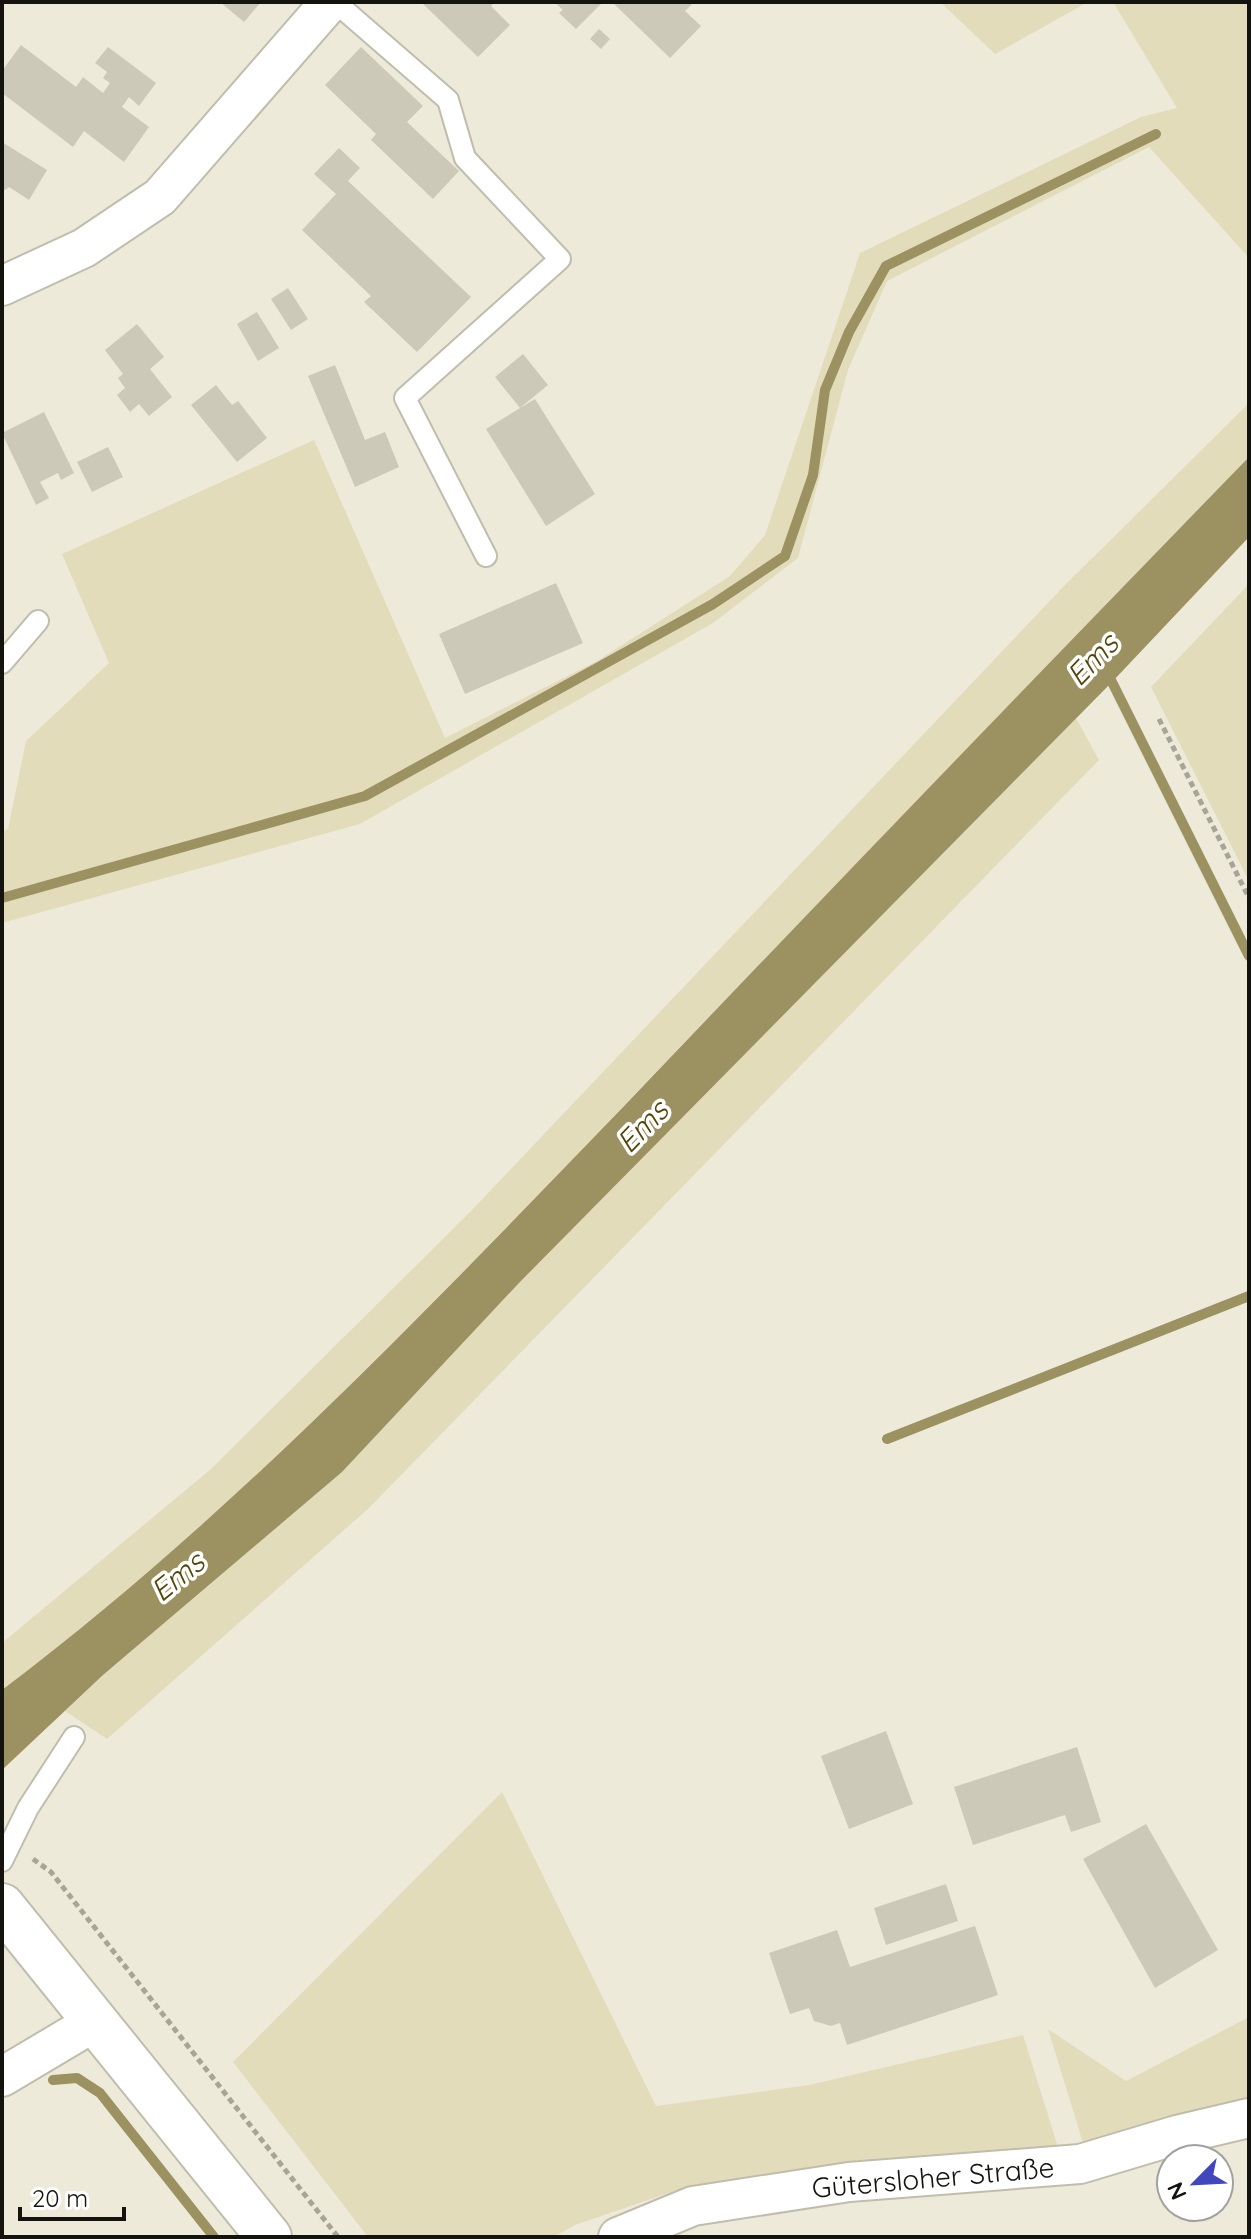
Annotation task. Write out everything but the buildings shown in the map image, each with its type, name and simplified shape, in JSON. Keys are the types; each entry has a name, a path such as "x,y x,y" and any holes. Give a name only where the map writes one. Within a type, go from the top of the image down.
{"main road":[{"path":"2,1906 269,2237"}],"street":[{"path":"2,286 84,248 160,197 333,2"},
{"path":"2,2077 96,2021"},
{"name":"Gütersloher Straße","path":"618,2237 693,2206 849,2182 1080,2164 1177,2135 1249,2118"}],"lane":[{"path":"333,2 448,100 465,158 560,259 405,398 486,556"},
{"path":"2,663 38,621"},
{"path":"6,1852 28,1808 74,1737"}],"path":[{"path":"1159,719 1249,898"},
{"path":"6,1852 51,1872 338,2237"}],"shaded area":[{"path":"940,2 1088,2 995,54"},
{"path":"1113,2 1249,2 1249,258 1149,147 887,281 848,370 798,558 713,623 360,824 2,923 2,832 8,829 26,741 109,663 62,554 314,440 445,738 597,661 730,576 765,535 860,253 1141,117 1177,108"},
{"path":"1249,403 1249,457 481,1254 249,1481 87,1623 2,1690 2,1643 211,1469 472,1210 1064,586"},
{"path":"1249,584 1249,881 1151,687"},
{"path":"1076,718 1099,760 369,1508 107,1739 65,1711 103,1675 342,1472 518,1284"},
{"path":"502,1792 656,2106 809,2085 1023,2035 1058,2147 689,2186 575,2225 554,2237 368,2237 233,2062"},
{"path":"1249,2017 1249,2101 1083,2143 1048,2029 1126,2081"}],"water":[{"name":"Ems","path":"1249,457 1249,537 1112,682 518,1284 342,1472 103,1675 2,1770 2,1690 168,1555 401,1335"}],"waterway":[{"path":"2,898 365,796 713,604 785,556 813,475 825,390 849,332 886,266 1156,134"},
{"name":"Ems","path":"1107,672 1249,956"},
{"path":"887,1439 1249,1296"},
{"path":"53,2080 77,2078 100,2093 214,2237"}]}
